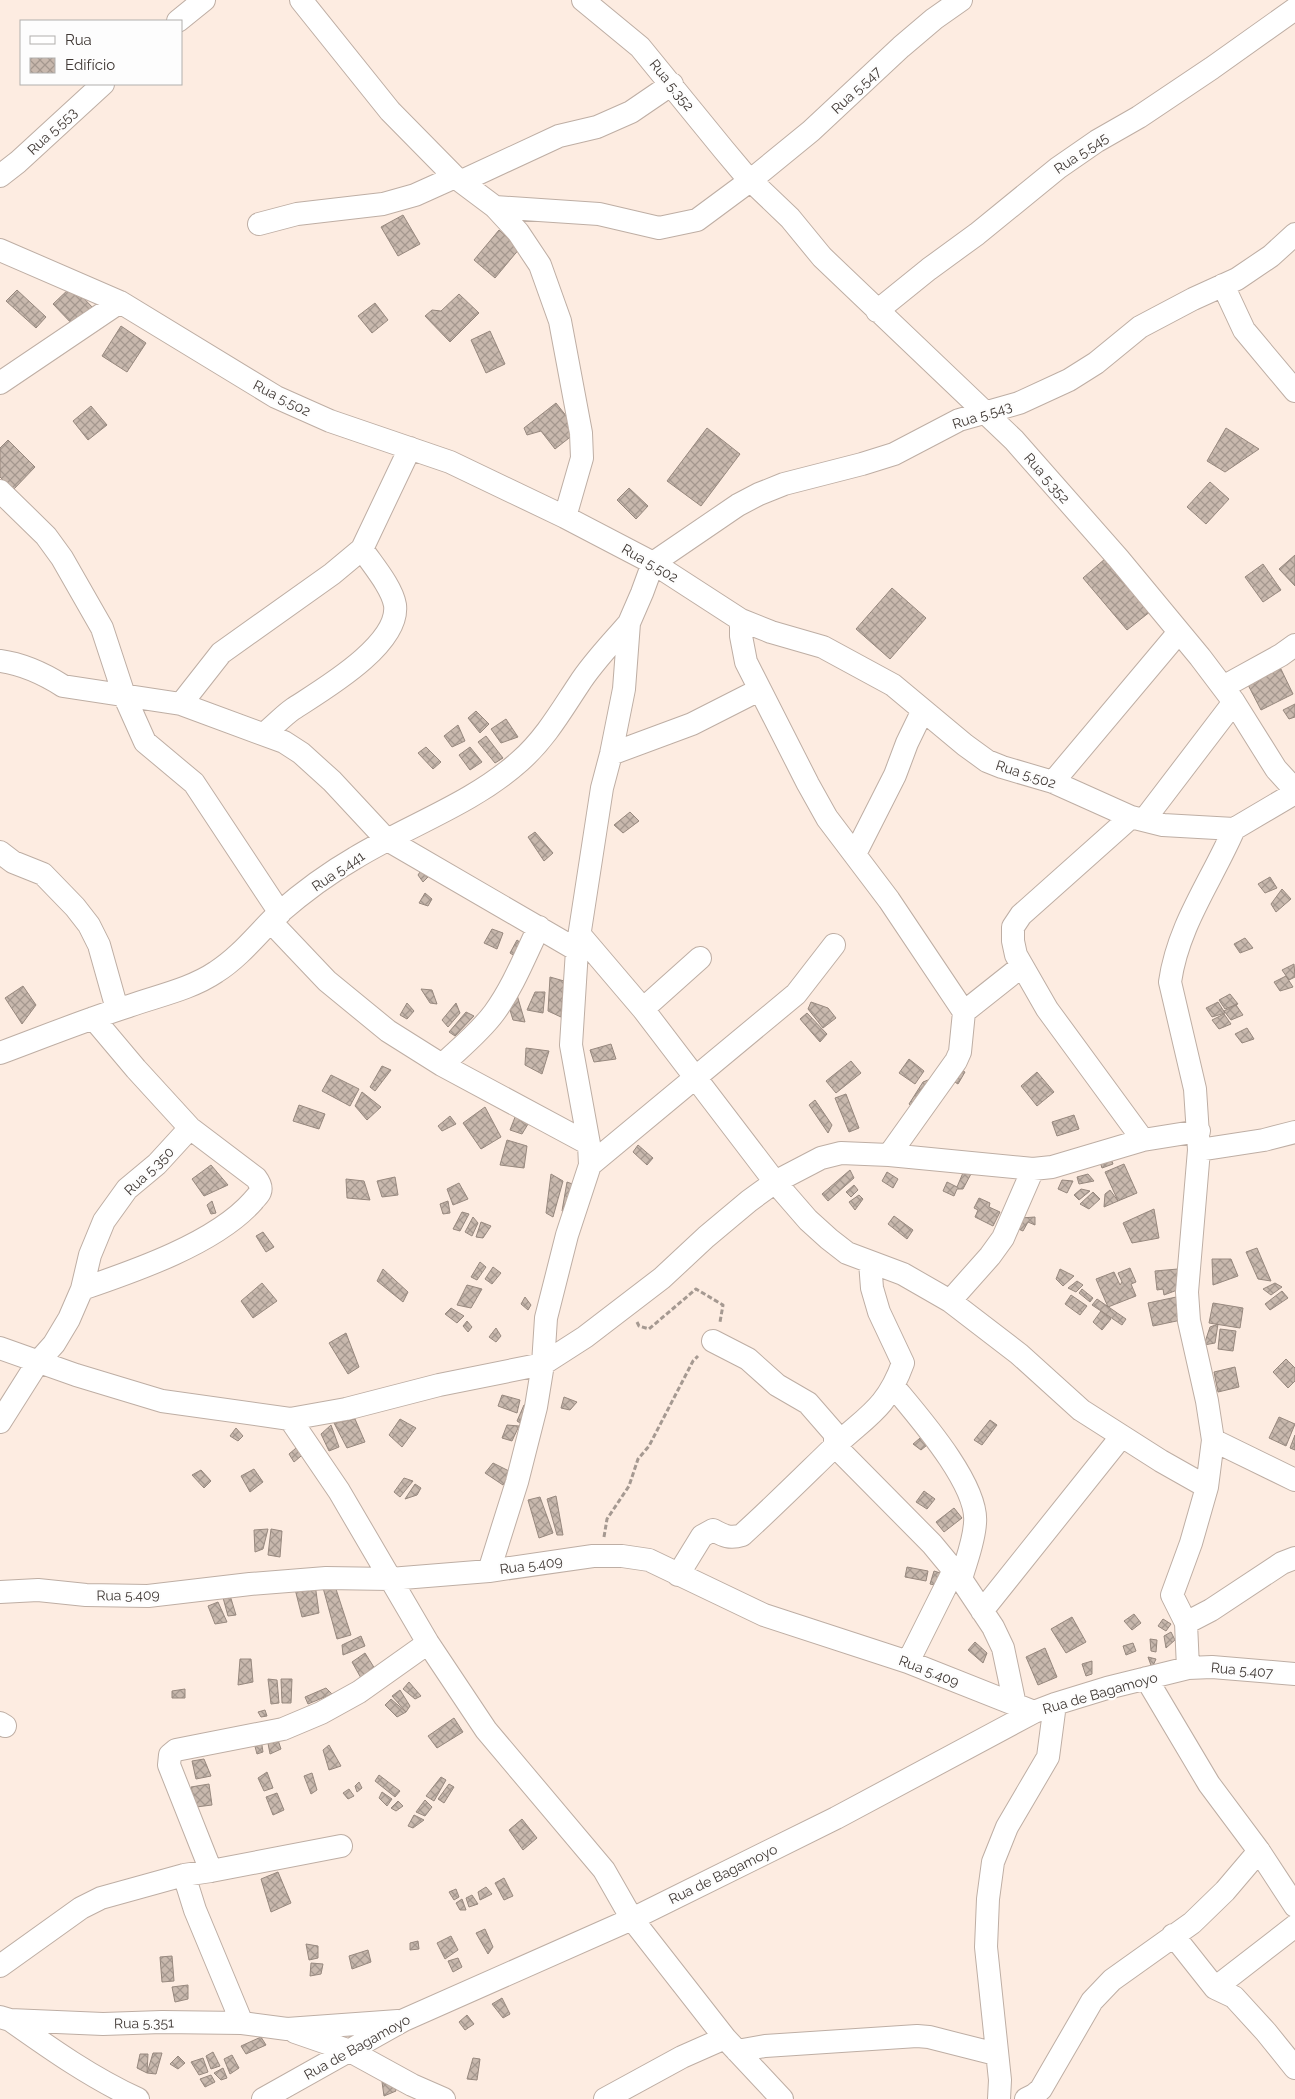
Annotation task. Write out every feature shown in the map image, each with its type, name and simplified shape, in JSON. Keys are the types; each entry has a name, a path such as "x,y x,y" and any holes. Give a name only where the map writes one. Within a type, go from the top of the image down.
{"street":[{"path":"179,20 204,0"},
{"path":"301,0 390,111 459,179 495,207 518,232 540,265 560,321 581,433 582,458 565,517"},
{"name":"Rua 5.352","path":"583,0 640,47 724,150 790,218 822,257 1014,440 1118,558 1179,632 1229,695 1276,769 1295,792"},
{"name":"Rua 5.547","path":"495,207 599,214 659,228 697,220 759,187 811,131 934,19 961,0"},
{"name":"Rua 5.545","path":"877,311 929,269 977,234 1058,168 1097,141 1139,117 1295,9"},
{"path":"259,224 297,214 383,204 415,195 459,179 559,136 598,127 631,112 672,84"},
{"name":"Rua 5.553","path":"0,176 18,162 102,85"},
{"name":"Rua 5.543","path":"653,563 738,505 759,494 784,484 894,454 959,420 1020,403 1069,380 1096,363 1140,327 1193,299 1238,279 1271,256 1295,234"},
{"name":"Rua 5.502","path":"0,250 120,302 276,397 330,421 450,462 565,517 653,563 741,620 771,632 823,648 894,685 922,710 987,761 1052,782 1138,818 1163,825 1234,829"},
{"path":"1223,286 1244,330 1295,391"},
{"path":"0,383 120,302"},
{"path":"181,704 222,653 332,574 362,549 410,448"},
{"path":"0,491 46,536 62,558 102,628 124,696 145,742 194,783 275,917 327,981 388,1031 589,1154"},
{"path":"264,734 292,710 318,694 371,653 384,636 394,617 392,595 362,549"},
{"path":"490,1571 520,1472 536,1407 543,1364 546,1318 589,1154 571,1045 579,942 602,788 624,689 629,623 653,563"},
{"path":"741,620 741,636 746,662 823,811 889,900 964,1012 960,1052 956,1061 889,1154"},
{"name":"Rua 5.441","path":"0,1053 117,1009 190,985 215,973 242,951 275,917 353,859 386,839 461,802 495,781 521,761 545,736 580,683 629,623"},
{"path":"1052,782 1179,632"},
{"path":"1143,1140 1047,1009 1016,955 1013,927 1021,915 1138,818 1229,695 1295,644"},
{"path":"0,661 14,663 49,677 63,686 181,704 284,742 301,753 332,781 386,839 539,927 579,942 643,1009 775,1182 808,1220 829,1239 847,1253 903,1274 950,1301 1019,1354 1081,1410 1121,1437 1206,1487"},
{"path":"611,754 692,724 759,690"},
{"path":"855,854 896,775 907,743 922,710"},
{"path":"1188,1668 1186,1624 1172,1595 1191,1543 1206,1487 1213,1440 1207,1401 1189,1320 1187,1292 1199,1140 1195,1089 1170,982 1182,933 1234,829 1295,792"},
{"path":"0,852 13,862 43,874 84,919 99,944 117,1009"},
{"path":"442,1065 494,1013 511,985 539,927"},
{"path":"589,1154 696,1077 796,994 834,945"},
{"path":"643,1009 700,958"},
{"path":"964,1012 1022,966"},
{"path":"82,1289 124,1275 216,1231 245,1210 260,1193 261,1185 256,1178 190,1128 142,1076 93,1018"},
{"name":"Rua 5.350","path":"0,1422 38,1362 54,1344 69,1319 82,1289 90,1255 104,1221 127,1189 157,1164 190,1128"},
{"path":"0,1348 162,1401 290,1419 346,1409 439,1385 543,1364 586,1337 662,1278 706,1237 749,1201 775,1182 821,1158 841,1153 889,1154 1033,1168 1052,1167 1143,1140 1264,1140 1295,1132"},
{"path":"950,1301 990,1256 1003,1238 1033,1168"},
{"path":"678,1575 702,1536 714,1530 726,1537 742,1535 835,1446 876,1412 894,1387 904,1363 879,1312 872,1288 870,1262"},
{"path":"713,1342 748,1359 777,1384 808,1404 835,1434 835,1446 932,1544 958,1575 993,1627 1003,1648 1025,1709"},
{"path":"894,1387 957,1470 971,1494 976,1523 958,1575 908,1662"},
{"path":"290,1419 339,1491 428,1643 486,1730 604,1870 632,1919 731,2044 782,2099"},
{"path":"982,1610 1121,1437"},
{"path":"1213,1440 1295,1480"},
{"name":"Rua 5.409","path":"7,1587 86,1596 148,1596 250,1584 307,1580 390,1579 490,1571 602,1556 622,1556 649,1560 764,1615 908,1662 1025,1709"},
{"path":"1186,1624 1211,1610 1282,1563 1295,1558"},
{"path":"211,1871 169,1765 170,1755 176,1750 283,1729 321,1713 359,1692 428,1643"},
{"name":"Rua 5.407","path":"1188,1668 1212,1667 1295,1675"},
{"name":"Rua de Bagamoyo","path":"263,2099 404,2020 632,1919 836,1818 1025,1709 1055,1704 1188,1668"},
{"path":"1146,1678 1209,1784 1259,1851 1295,1906"},
{"path":"999,2099 1000,2080 986,1948 988,1899 993,1862 1007,1827 1048,1757 1055,1704"},
{"path":"0,1966 81,1908 101,1898 184,1875 340,1846"},
{"path":"1026,2099 1041,2089 1092,2001 1112,1980 1192,1923 1225,1891 1259,1851"},
{"path":"184,1875 195,1910 242,2023"},
{"path":"1215,1988 1295,1926"},
{"path":"1173,1935 1215,1988 1234,1997 1295,2068"},
{"path":"5,2019 98,2079 138,2099"},
{"name":"Rua 5.351","path":"5,2019 103,2024 162,2022 242,2023 287,2029"},
{"path":"287,2029 404,2020"},
{"path":"287,2029 350,2051 412,2085 444,2099"},
{"path":"605,2099 682,2057 731,2044 765,2046 917,2036 929,2037 996,2054"}],"path":[{"path":"602,1556 607,1519 629,1486 638,1459 649,1446 693,1360 713,1342 721,1320 723,1305 696,1289 649,1329 640,1326 624,1306"}],"building":[{"path":"403,215 420,244 398,256 381,227"},
{"path":"499,230 520,248 495,278 474,260"},
{"path":"72,286 94,309 75,327 53,304"},
{"path":"17,290 46,317 36,328 6,301"},
{"path":"459,294 479,313 450,342 425,316 432,310 441,311"},
{"path":"375,303 388,320 372,333 358,316"},
{"path":"121,326 146,343 127,372 102,356"},
{"path":"490,331 505,364 486,373 471,340"},
{"path":"556,403 578,431 555,449 541,431 527,435 524,428"},
{"path":"91,406 107,425 88,440 73,421"},
{"path":"707,428 740,454 701,506 667,481"},
{"path":"1226,428 1259,449 1225,472 1207,461"},
{"path":"8,440 35,467 13,490 0,477 0,448"},
{"path":"1210,482 1229,499 1206,524 1187,507"},
{"path":"629,488 648,506 636,519 617,500"},
{"path":"1295,555 1295,586 1279,569"},
{"path":"1106,558 1151,611 1127,630 1083,578"},
{"path":"1263,564 1281,590 1263,602 1245,577"},
{"path":"892,588 926,618 890,659 856,629"},
{"path":"1279,665 1293,694 1261,710 1246,681"},
{"path":"1295,704 1295,717 1289,719 1283,710"},
{"path":"476,711 489,724 480,733 468,718"},
{"path":"506,719 518,737 501,743 491,729"},
{"path":"458,725 465,741 452,747 444,736"},
{"path":"486,736 503,758 495,763 478,742"},
{"path":"426,747 441,762 433,769 418,753"},
{"path":"470,747 482,762 470,770 459,755"},
{"path":"630,812 639,821 623,833 614,825"},
{"path":"535,832 553,853 544,861 528,837"},
{"path":"424,866 431,874 423,882 418,875"},
{"path":"1270,877 1277,888 1265,893 1258,884"},
{"path":"1282,889 1291,899 1276,912 1271,904"},
{"path":"425,893 432,899 428,906 419,903"},
{"path":"492,929 503,933 497,949 484,943"},
{"path":"1245,938 1253,948 1240,953 1234,944"},
{"path":"517,940 524,945 518,958 510,953"},
{"path":"1294,964 1295,977 1289,980 1282,970"},
{"path":"1286,976 1293,987 1280,991 1274,982"},
{"path":"550,977 564,981 561,1017 548,1011"},
{"path":"23,986 36,1005 22,1024 5,998"},
{"path":"421,989 432,990 437,1004 430,1003"},
{"path":"535,992 545,992 543,1013 527,1010"},
{"path":"1230,994 1238,1004 1225,1009 1219,1000"},
{"path":"517,995 525,1022 513,1020 507,1000"},
{"path":"811,1002 828,1008 836,1018 823,1028 808,1009"},
{"path":"1218,1002 1225,1013 1212,1017 1206,1008"},
{"path":"407,1003 414,1011 407,1019 400,1015"},
{"path":"456,1003 460,1013 448,1027 442,1020"},
{"path":"1236,1005 1243,1015 1231,1020 1224,1011"},
{"path":"466,1012 474,1016 455,1036 449,1032"},
{"path":"807,1013 827,1034 820,1042 800,1019"},
{"path":"1224,1014 1231,1024 1219,1029 1212,1020"},
{"path":"1247,1028 1254,1039 1242,1043 1235,1034"},
{"path":"611,1044 616,1059 594,1062 590,1050"},
{"path":"526,1048 549,1051 542,1074 525,1065"},
{"path":"909,1059 924,1071 915,1084 899,1073"},
{"path":"851,1061 861,1073 836,1093 826,1081"},
{"path":"382,1066 391,1070 375,1091 370,1087"},
{"path":"957,1068 965,1072 958,1084 948,1078"},
{"path":"1037,1072 1054,1092 1037,1106 1021,1086"},
{"path":"331,1075 359,1089 350,1106 322,1091"},
{"path":"933,1078 913,1107 909,1104 923,1082"},
{"path":"362,1092 381,1107 367,1120 355,1106"},
{"path":"846,1094 859,1128 849,1132 835,1098"},
{"path":"815,1100 832,1125 828,1133 809,1105"},
{"path":"299,1105 325,1114 319,1129 293,1121"},
{"path":"485,1107 501,1137 481,1149 463,1123"},
{"path":"517,1112 531,1119 522,1134 510,1130"},
{"path":"1074,1115 1079,1129 1057,1136 1052,1122"},
{"path":"450,1116 456,1124 442,1131 438,1126"},
{"path":"507,1140 527,1146 524,1168 500,1165"},
{"path":"638,1145 653,1158 647,1165 633,1152"},
{"path":"1109,1153 1113,1164 1102,1168 1098,1156"},
{"path":"1124,1164 1137,1193 1118,1201 1105,1172"},
{"path":"211,1165 228,1185 204,1196 192,1179"},
{"path":"965,1168 972,1172 963,1189 957,1189 954,1196 943,1191 947,1182 957,1187"},
{"path":"850,1170 854,1178 828,1201 822,1194"},
{"path":"887,1172 898,1179 893,1188 882,1181"},
{"path":"551,1174 563,1181 553,1217 546,1213"},
{"path":"1088,1174 1094,1181 1079,1184 1077,1177"},
{"path":"395,1177 398,1195 382,1197 377,1181"},
{"path":"346,1179 364,1181 370,1200 347,1198"},
{"path":"1062,1180 1073,1181 1067,1193 1058,1189"},
{"path":"567,1182 575,1185 571,1213 562,1211"},
{"path":"459,1183 468,1199 453,1205 447,1189"},
{"path":"854,1185 858,1190 851,1197 846,1192"},
{"path":"1081,1189 1090,1191 1079,1200 1074,1195"},
{"path":"1110,1190 1118,1201 1104,1207 1105,1194"},
{"path":"1093,1192 1100,1199 1089,1209 1080,1204"},
{"path":"859,1195 863,1199 855,1210 849,1202"},
{"path":"979,1198 990,1203 989,1207 1000,1212 993,1226 975,1217 978,1210 974,1208"},
{"path":"212,1201 216,1213 211,1214 207,1205"},
{"path":"448,1201 450,1213 443,1214 440,1204"},
{"path":"1154,1209 1159,1238 1132,1243 1123,1223"},
{"path":"462,1212 469,1214 460,1231 453,1229"},
{"path":"894,1216 913,1230 907,1239 888,1224"},
{"path":"473,1217 478,1223 472,1236 465,1232"},
{"path":"1035,1217 1035,1225 1028,1222 1023,1231 1016,1228 1021,1218"},
{"path":"481,1222 491,1226 483,1238 476,1237"},
{"path":"263,1232 274,1247 266,1252 256,1236"},
{"path":"1257,1248 1271,1281 1258,1279 1246,1252"},
{"path":"1212,1259 1231,1259 1238,1276 1213,1285"},
{"path":"480,1262 486,1267 477,1280 471,1277"},
{"path":"493,1267 501,1273 492,1284 485,1279"},
{"path":"1130,1268 1136,1282 1131,1284 1136,1296 1108,1307 1096,1279 1114,1272 1120,1285 1122,1282 1118,1273"},
{"path":"383,1269 408,1292 403,1302 377,1281"},
{"path":"1060,1269 1074,1276 1063,1286 1056,1279"},
{"path":"1178,1269 1180,1289 1164,1295 1163,1289 1157,1290 1155,1271"},
{"path":"1077,1281 1083,1285 1076,1292 1068,1288"},
{"path":"262,1283 277,1301 253,1318 241,1301"},
{"path":"1275,1283 1282,1287 1271,1295 1263,1289"},
{"path":"467,1285 482,1289 471,1308 457,1305"},
{"path":"1082,1289 1093,1298 1090,1302 1079,1293"},
{"path":"1282,1291 1288,1298 1270,1310 1265,1304"},
{"path":"1071,1295 1087,1306 1080,1315 1065,1304"},
{"path":"1181,1296 1186,1319 1153,1326 1148,1303"},
{"path":"525,1297 531,1305 528,1310 521,1304"},
{"path":"1097,1299 1126,1319 1122,1325 1092,1305"},
{"path":"1213,1303 1243,1308 1240,1328 1209,1323"},
{"path":"451,1308 464,1316 457,1323 445,1314"},
{"path":"1101,1311 1111,1319 1102,1330 1093,1322"},
{"path":"467,1321 472,1327 468,1332 463,1326"},
{"path":"1218,1324 1215,1343 1204,1345 1210,1327"},
{"path":"496,1328 501,1336 496,1342 489,1337"},
{"path":"1220,1329 1236,1331 1233,1351 1218,1349"},
{"path":"346,1333 359,1367 348,1374 329,1343"},
{"path":"1286,1359 1295,1368 1295,1381 1288,1388 1273,1372"},
{"path":"1235,1367 1239,1387 1218,1392 1214,1372"},
{"path":"502,1395 520,1400 517,1413 498,1406"},
{"path":"564,1397 577,1402 570,1410 561,1408"},
{"path":"524,1405 533,1407 523,1425 517,1421"},
{"path":"1279,1417 1295,1424 1286,1446 1269,1438"},
{"path":"355,1419 365,1442 347,1448 334,1423"},
{"path":"400,1419 416,1428 402,1447 389,1435"},
{"path":"990,1420 997,1425 982,1445 974,1440"},
{"path":"331,1425 339,1447 329,1451 321,1434"},
{"path":"507,1425 519,1426 512,1441 502,1438"},
{"path":"236,1428 243,1436 238,1441 230,1436"},
{"path":"926,1433 932,1441 921,1450 913,1444"},
{"path":"1295,1435 1295,1450 1290,1448"},
{"path":"302,1443 307,1451 294,1462 289,1454"},
{"path":"493,1463 511,1472 503,1485 485,1473"},
{"path":"254,1469 263,1482 250,1492 241,1476"},
{"path":"201,1470 211,1481 204,1488 192,1475"},
{"path":"404,1478 413,1481 400,1497 394,1492"},
{"path":"415,1484 421,1488 417,1495 405,1499"},
{"path":"924,1491 935,1499 927,1509 916,1502"},
{"path":"556,1496 563,1535 557,1535 547,1499"},
{"path":"540,1497 553,1533 539,1538 528,1500"},
{"path":"954,1508 962,1518 944,1532 936,1522"},
{"path":"268,1529 263,1549 255,1552 254,1530"},
{"path":"271,1529 282,1531 280,1557 268,1555"},
{"path":"907,1567 928,1571 926,1581 905,1577"},
{"path":"934,1571 947,1575 944,1587 930,1584"},
{"path":"334,1583 351,1635 337,1639 322,1584"},
{"path":"315,1584 319,1613 302,1617 295,1589"},
{"path":"229,1592 236,1615 228,1616 222,1594"},
{"path":"218,1602 227,1622 215,1624 208,1606"},
{"path":"1134,1614 1141,1623 1132,1630 1124,1621"},
{"path":"1072,1617 1086,1642 1066,1653 1051,1629"},
{"path":"1163,1619 1171,1624 1166,1631 1158,1626"},
{"path":"1171,1632 1175,1640 1166,1648 1164,1636"},
{"path":"361,1636 365,1646 343,1655 342,1645"},
{"path":"1150,1639 1157,1640 1156,1652 1151,1651"},
{"path":"975,1642 987,1653 983,1663 968,1650"},
{"path":"1133,1643 1136,1651 1126,1655 1123,1646"},
{"path":"1045,1648 1057,1677 1038,1685 1026,1657"},
{"path":"365,1653 375,1669 361,1678 352,1662"},
{"path":"1148,1657 1156,1659 1152,1668"},
{"path":"240,1659 251,1659 253,1682 238,1685"},
{"path":"1092,1661 1092,1674 1086,1676 1082,1664"},
{"path":"268,1679 277,1680 279,1703 271,1704"},
{"path":"281,1679 292,1679 291,1703 282,1703"},
{"path":"409,1682 421,1696 415,1699 403,1689"},
{"path":"326,1688 332,1694 308,1704 305,1697"},
{"path":"185,1689 185,1698 172,1698 172,1691"},
{"path":"400,1690 410,1706 406,1712 392,1696"},
{"path":"391,1699 406,1712 397,1717 385,1705"},
{"path":"265,1710 267,1716 261,1717 258,1712"},
{"path":"454,1718 463,1732 437,1748 428,1736"},
{"path":"277,1737 281,1749 270,1754 267,1738"},
{"path":"253,1739 261,1739 263,1752 257,1754"},
{"path":"329,1745 341,1766 329,1770 323,1750"},
{"path":"204,1759 211,1776 196,1779 192,1761"},
{"path":"267,1772 273,1788 264,1791 258,1778"},
{"path":"312,1773 317,1790 311,1794 304,1776"},
{"path":"379,1775 400,1791 395,1797 375,1781"},
{"path":"441,1777 446,1780 434,1801 426,1796"},
{"path":"359,1782 362,1788 357,1792 355,1786"},
{"path":"209,1784 212,1805 196,1807 191,1787"},
{"path":"449,1784 454,1787 444,1803 438,1799"},
{"path":"349,1789 354,1796 348,1799 343,1793"},
{"path":"382,1792 392,1799 387,1806 379,1798"},
{"path":"277,1793 284,1810 273,1815 266,1797"},
{"path":"425,1800 432,1807 425,1816 416,1812"},
{"path":"398,1801 403,1806 396,1811 391,1808"},
{"path":"414,1815 424,1820 413,1828 408,1826"},
{"path":"522,1819 537,1838 523,1850 509,1830"},
{"path":"278,1872 291,1903 271,1912 261,1879"},
{"path":"504,1878 513,1896 504,1900 495,1883"},
{"path":"486,1887 492,1894 480,1900 478,1892"},
{"path":"456,1889 459,1897 454,1900 449,1892"},
{"path":"472,1895 478,1904 469,1907 466,1898"},
{"path":"462,1899 466,1910 460,1910 456,1903"},
{"path":"485,1929 493,1947 488,1954 476,1933"},
{"path":"451,1936 458,1950 445,1959 437,1943"},
{"path":"418,1941 419,1949 410,1950 410,1943"},
{"path":"306,1944 318,1946 318,1958 309,1960"},
{"path":"368,1950 371,1962 352,1969 349,1956"},
{"path":"172,1956 174,1981 162,1982 160,1957"},
{"path":"458,1958 462,1967 453,1972 448,1961"},
{"path":"311,1963 323,1964 321,1974 310,1976"},
{"path":"188,1985 188,1999 175,2002 172,1987"},
{"path":"502,1998 510,2014 503,2018 492,2004"},
{"path":"467,2015 474,2024 465,2030 459,2022"},
{"path":"261,2037 266,2045 246,2054 241,2046"},
{"path":"213,2052 220,2066 211,2069 206,2056"},
{"path":"153,2053 162,2053 156,2074 147,2073"},
{"path":"140,2054 148,2054 147,2073 137,2068"},
{"path":"232,2055 239,2068 230,2074 224,2059"},
{"path":"178,2056 185,2063 178,2069 170,2064"},
{"path":"203,2058 208,2072 199,2075 191,2062"},
{"path":"473,2058 480,2059 477,2080 467,2079"},
{"path":"223,2068 227,2078 221,2080 214,2073"},
{"path":"211,2075 215,2082 205,2087 200,2079"},
{"path":"391,2078 396,2091 384,2096 382,2082"}]}
